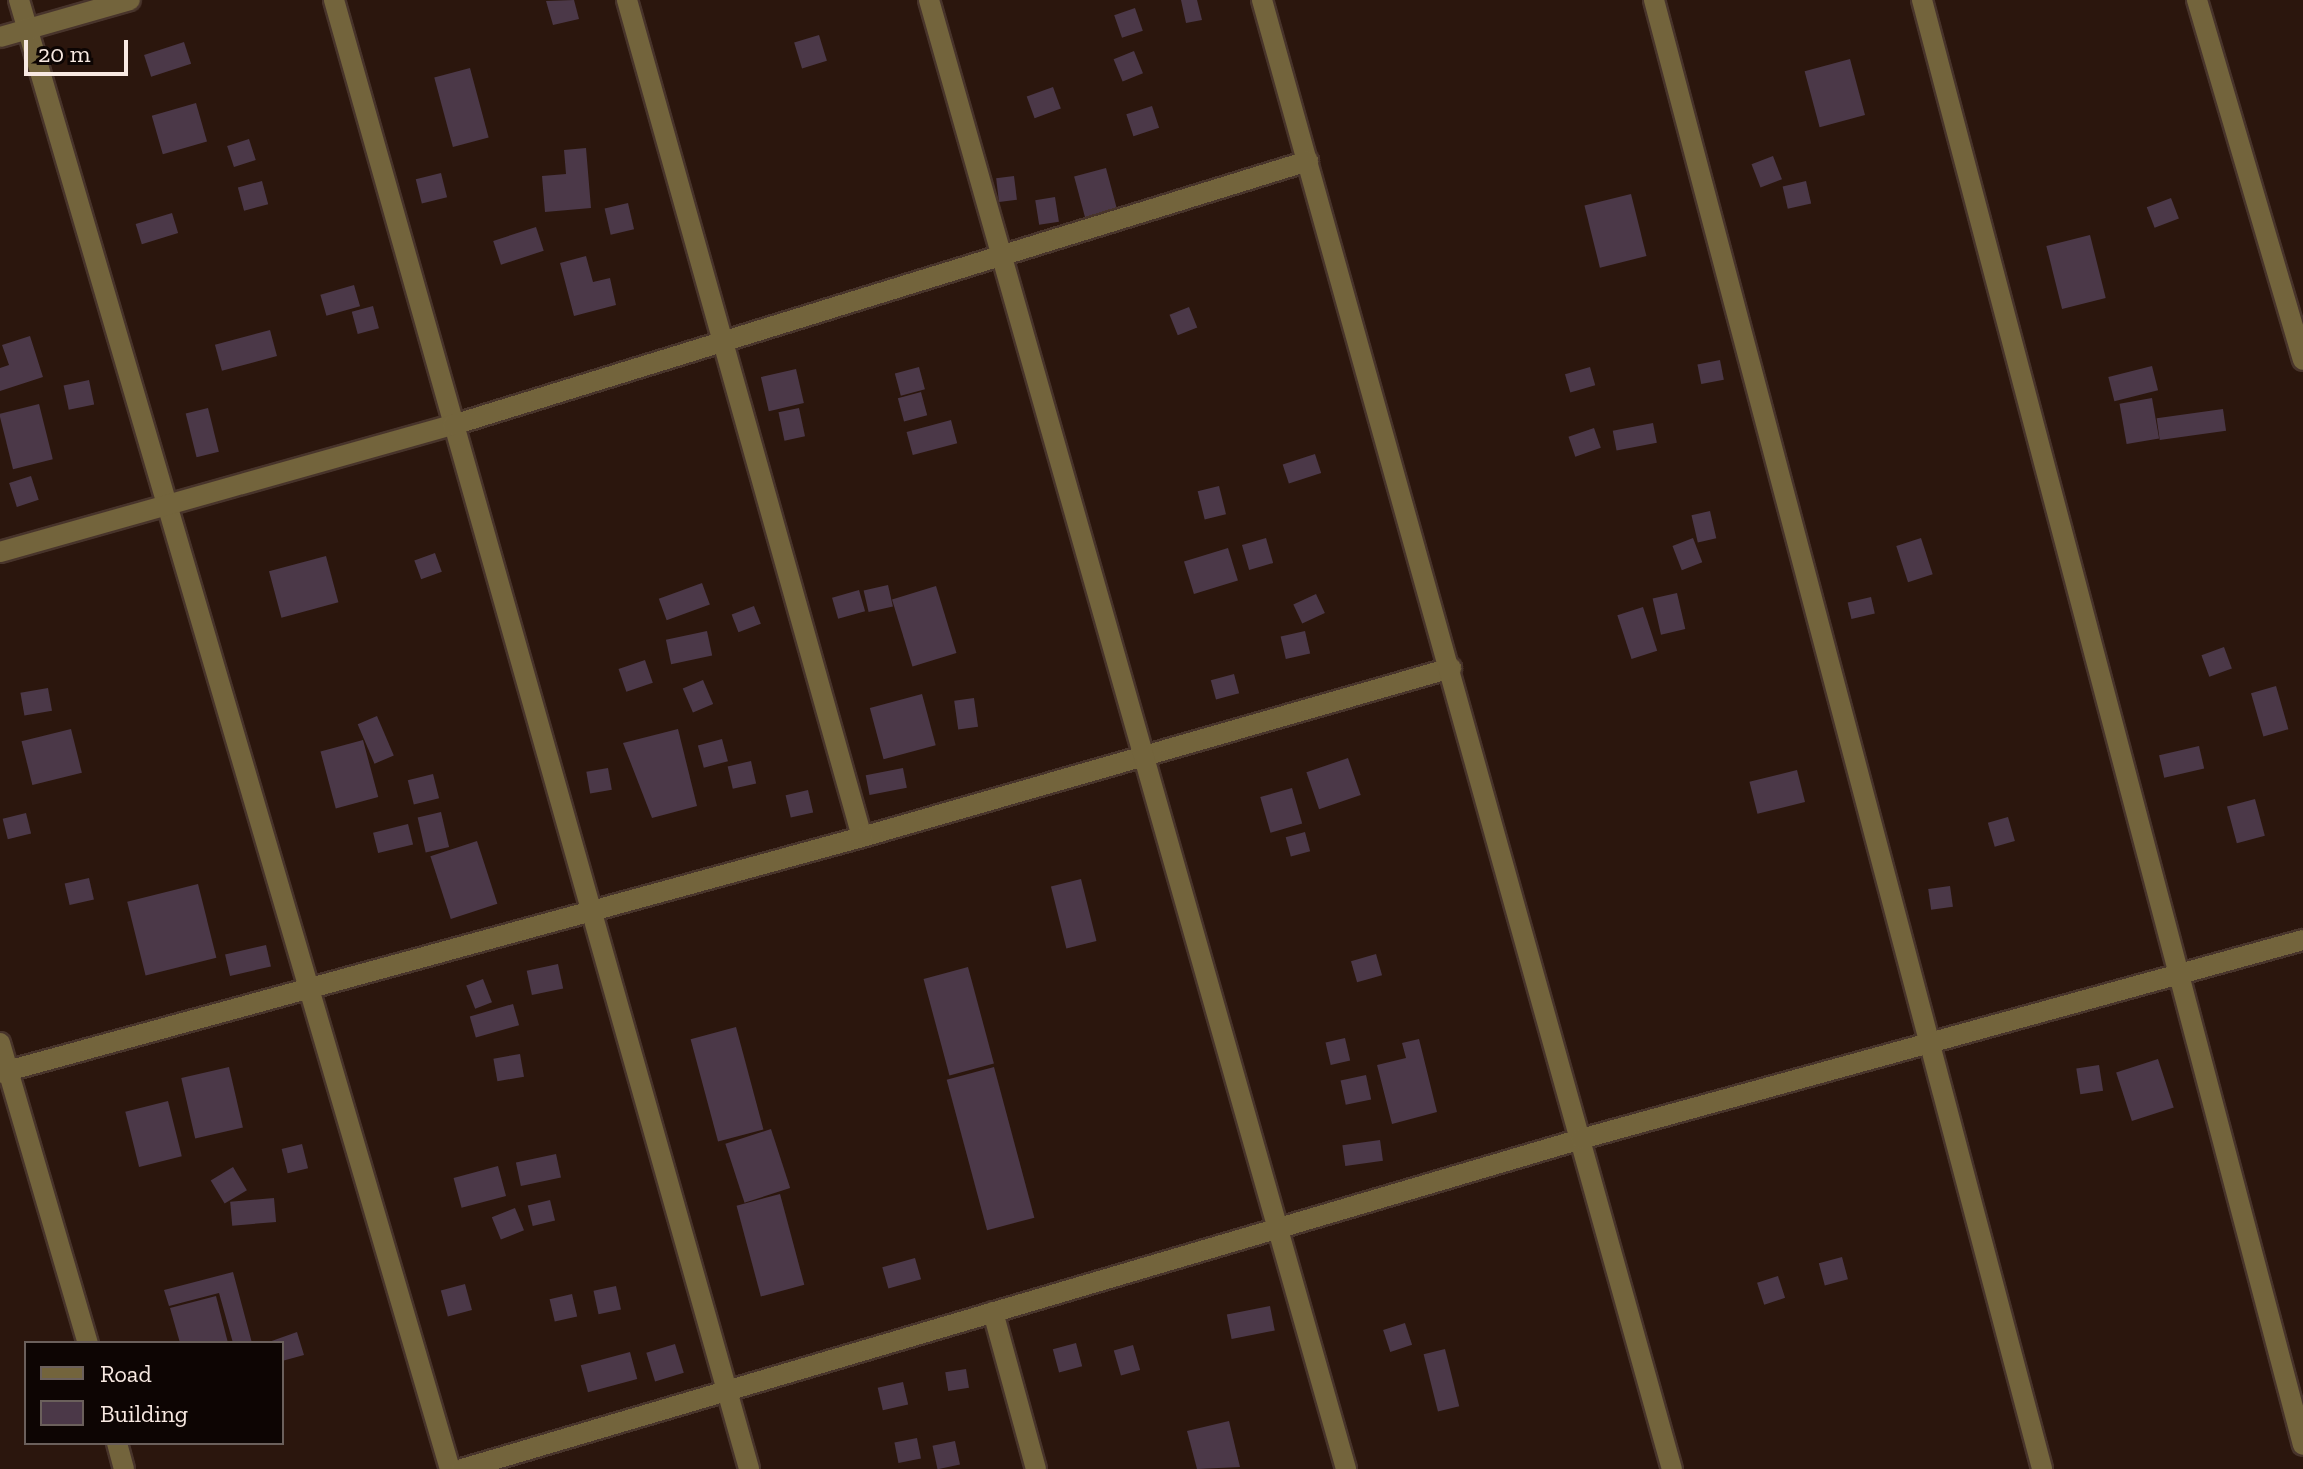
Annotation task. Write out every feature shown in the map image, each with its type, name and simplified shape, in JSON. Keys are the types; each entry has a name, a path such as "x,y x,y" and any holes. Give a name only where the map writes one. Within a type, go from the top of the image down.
{"street":[{"path":"19,0 450,1469"},
{"path":"0,37 130,0"},
{"path":"334,0 588,909 749,1469"},
{"path":"627,0 862,837"},
{"path":"929,0 1148,755 1346,1469"},
{"path":"1262,0 1451,668 1672,1469"},
{"path":"1654,0 2042,1469"},
{"path":"1922,0 2176,974 2303,1445"},
{"path":"2197,0 2303,360"},
{"path":"0,552 453,425 1308,161"},
{"path":"4,1072 306,984 862,837 1451,668"},
{"path":"462,1469 1581,1139 2303,940"},
{"path":"0,1043 4,1072 87,1341"},
{"path":"993,1312 1036,1469"},
{"path":"118,1445 124,1469"}],"building":[{"path":"574,0 579,19 553,25 546,1"},
{"path":"1181,0 1197,0 1202,20 1186,23"},
{"path":"1135,8 1143,31 1122,38 1114,15"},
{"path":"819,35 827,61 802,68 794,43"},
{"path":"184,42 191,64 151,77 144,55"},
{"path":"1134,51 1143,73 1123,81 1114,59"},
{"path":"1850,59 1865,115 1820,127 1805,71"},
{"path":"470,68 489,138 453,147 434,78"},
{"path":"1053,87 1061,109 1035,118 1027,97"},
{"path":"196,103 207,141 163,154 152,116"},
{"path":"1152,106 1159,128 1133,136 1126,114"},
{"path":"249,139 256,160 234,167 227,146"},
{"path":"586,148 591,208 545,212 542,176 566,174 564,150"},
{"path":"1773,156 1782,179 1760,188 1752,164"},
{"path":"1106,168 1118,212 1086,221 1074,177"},
{"path":"441,173 447,197 422,204 416,179"},
{"path":"1014,176 1017,200 999,202 996,178"},
{"path":"262,181 268,204 244,211 238,187"},
{"path":"1806,181 1811,203 1788,209 1783,186"},
{"path":"1631,194 1646,256 1600,268 1584,206"},
{"path":"1055,197 1059,222 1039,225 1035,200"},
{"path":"2171,198 2179,219 2155,228 2147,207"},
{"path":"628,203 634,229 611,235 605,208"},
{"path":"172,213 178,233 142,244 136,224"},
{"path":"536,227 544,251 501,265 493,241"},
{"path":"2090,235 2106,298 2062,309 2046,246"},
{"path":"586,256 593,282 610,278 616,305 574,316 560,263"},
{"path":"354,285 360,306 326,316 320,295"},
{"path":"373,306 379,328 358,334 352,312"},
{"path":"1189,307 1197,327 1178,335 1170,315"},
{"path":"270,330 277,356 222,371 215,345"},
{"path":"30,336 43,377 0,391 0,368 9,365 2,345"},
{"path":"1720,360 1724,380 1701,384 1697,364"},
{"path":"2152,366 2158,390 2114,401 2108,377"},
{"path":"919,367 925,389 901,396 895,373"},
{"path":"1590,367 1595,385 1570,392 1565,374"},
{"path":"796,369 804,403 769,411 761,377"},
{"path":"89,380 94,404 69,410 64,385"},
{"path":"921,392 927,415 904,421 898,398"},
{"path":"2152,398 2159,438 2127,444 2120,404"},
{"path":"39,404 53,459 13,469 0,414"},
{"path":"208,408 219,452 197,457 186,414"},
{"path":"799,408 805,436 784,441 778,412"},
{"path":"2223,409 2226,431 2160,440 2157,418"},
{"path":"951,420 957,443 913,455 907,432"},
{"path":"1653,423 1657,443 1617,450 1613,431"},
{"path":"1594,428 1601,448 1575,457 1568,437"},
{"path":"1315,454 1321,473 1289,484 1283,465"},
{"path":"31,476 39,500 17,507 9,483"},
{"path":"1219,486 1226,514 1205,519 1198,491"},
{"path":"1710,511 1716,538 1698,543 1691,515"},
{"path":"1266,538 1273,563 1249,570 1242,545"},
{"path":"1693,538 1702,562 1682,570 1672,546"},
{"path":"1921,538 1933,574 1908,582 1896,546"},
{"path":"1228,548 1238,581 1194,594 1184,561"},
{"path":"435,553 442,572 421,579 414,561"},
{"path":"326,556 338,602 281,618 269,571"},
{"path":"702,583 710,605 667,620 659,599"},
{"path":"888,585 893,606 869,612 864,591"},
{"path":"936,586 956,653 912,666 892,599"},
{"path":"859,590 865,611 838,619 832,598"},
{"path":"1677,593 1685,629 1661,635 1653,599"},
{"path":"1316,594 1325,613 1302,624 1293,605"},
{"path":"1871,597 1875,614 1851,619 1848,602"},
{"path":"754,606 761,624 738,632 732,615"},
{"path":"1643,607 1657,651 1632,659 1617,615"},
{"path":"707,631 712,655 671,664 666,640"},
{"path":"1305,631 1310,653 1286,659 1281,637"},
{"path":"2224,647 2232,669 2209,677 2201,655"},
{"path":"645,660 653,683 626,692 619,669"},
{"path":"1234,674 1239,693 1216,700 1211,680"},
{"path":"703,680 713,704 693,713 683,689"},
{"path":"2276,686 2288,729 2263,736 2251,693"},
{"path":"48,688 52,711 24,716 20,693"},
{"path":"922,694 936,745 884,759 870,708"},
{"path":"974,698 978,727 958,730 954,701"},
{"path":"377,716 394,756 374,764 358,724"},
{"path":"71,729 82,773 32,785 22,741"},
{"path":"678,729 697,806 652,818 623,743"},
{"path":"722,739 728,761 704,768 698,745"},
{"path":"363,740 378,797 336,808 320,751"},
{"path":"2199,746 2204,768 2164,778 2159,755"},
{"path":"1348,758 1361,795 1319,809 1306,772"},
{"path":"751,761 756,783 733,789 728,766"},
{"path":"608,768 612,790 590,793 586,772"},
{"path":"903,768 907,788 870,795 866,775"},
{"path":"1797,770 1805,802 1757,814 1749,782"},
{"path":"433,774 439,798 414,805 408,780"},
{"path":"1292,788 1302,824 1270,833 1260,797"},
{"path":"808,790 813,812 791,818 786,795"},
{"path":"2255,799 2265,836 2237,843 2227,807"},
{"path":"441,812 449,847 426,852 418,817"},
{"path":"26,813 31,833 8,839 3,819"},
{"path":"2008,817 2015,841 1995,847 1988,823"},
{"path":"408,824 413,844 378,853 373,833"},
{"path":"1305,832 1310,851 1291,856 1286,837"},
{"path":"477,841 497,904 451,919 430,856"},
{"path":"89,878 94,899 70,905 65,884"},
{"path":"1081,879 1096,941 1066,949 1051,886"},
{"path":"198,884 216,958 146,975 127,902"},
{"path":"1950,886 1953,907 1931,910 1928,889"},
{"path":"266,945 271,966 230,976 225,954"},
{"path":"1376,954 1382,975 1357,982 1351,961"},
{"path":"558,964 563,988 532,995 527,971"},
{"path":"968,967 994,1064 949,1075 924,979"},
{"path":"483,979 492,1002 475,1009 466,985"},
{"path":"513,1004 519,1025 476,1038 470,1016"},
{"path":"736,1027 763,1129 718,1142 691,1039"},
{"path":"1345,1038 1350,1060 1331,1065 1326,1042"},
{"path":"1419,1039 1437,1112 1392,1124 1377,1065 1406,1058 1402,1043"},
{"path":"520,1054 524,1077 497,1081 493,1059"},
{"path":"2158,1059 2174,1108 2132,1121 2116,1073"},
{"path":"2099,1065 2103,1091 2080,1094 2076,1069"},
{"path":"229,1067 243,1127 195,1138 181,1078"},
{"path":"994,1067 1034,1218 987,1230 947,1080"},
{"path":"1366,1075 1371,1099 1346,1105 1341,1080"},
{"path":"168,1101 182,1156 139,1167 125,1112"},
{"path":"771,1129 790,1188 745,1203 725,1144"},
{"path":"1380,1140 1383,1161 1345,1166 1342,1145"},
{"path":"302,1144 308,1168 288,1173 282,1149"},
{"path":"556,1154 561,1177 521,1186 516,1163"},
{"path":"498,1166 506,1196 462,1208 454,1178"},
{"path":"233,1167 247,1190 225,1204 211,1180"},
{"path":"780,1194 804,1285 761,1296 737,1206"},
{"path":"274,1198 276,1222 232,1226 230,1202"},
{"path":"550,1200 555,1220 533,1226 528,1206"},
{"path":"515,1208 524,1230 501,1240 492,1217"},
{"path":"1842,1257 1848,1279 1825,1285 1819,1263"},
{"path":"915,1258 921,1279 888,1289 882,1267"},
{"path":"233,1272 251,1341 232,1341 219,1293 169,1306 164,1290"},
{"path":"1778,1276 1785,1298 1764,1305 1757,1283"},
{"path":"465,1284 472,1310 448,1317 441,1290"},
{"path":"616,1286 621,1309 598,1314 594,1291"},
{"path":"572,1294 577,1316 555,1322 550,1299"},
{"path":"216,1296 227,1341 179,1341 170,1308"},
{"path":"1270,1306 1275,1331 1232,1339 1227,1314"},
{"path":"1405,1323 1412,1345 1390,1352 1383,1330"},
{"path":"297,1332 304,1355 284,1360 284,1341 272,1341"},
{"path":"1076,1343 1082,1366 1059,1372 1053,1349"},
{"path":"675,1344 684,1373 655,1381 646,1353"},
{"path":"1133,1345 1140,1370 1121,1376 1114,1351"},
{"path":"1445,1349 1459,1406 1438,1412 1424,1354"},
{"path":"630,1352 637,1379 588,1392 581,1365"},
{"path":"966,1369 969,1388 948,1391 945,1372"},
{"path":"903,1382 908,1404 883,1410 878,1388"},
{"path":"1229,1421 1240,1467 1197,1469 1187,1431"},
{"path":"917,1438 921,1459 898,1463 894,1442"},
{"path":"955,1441 960,1464 937,1469 933,1446"}]}
